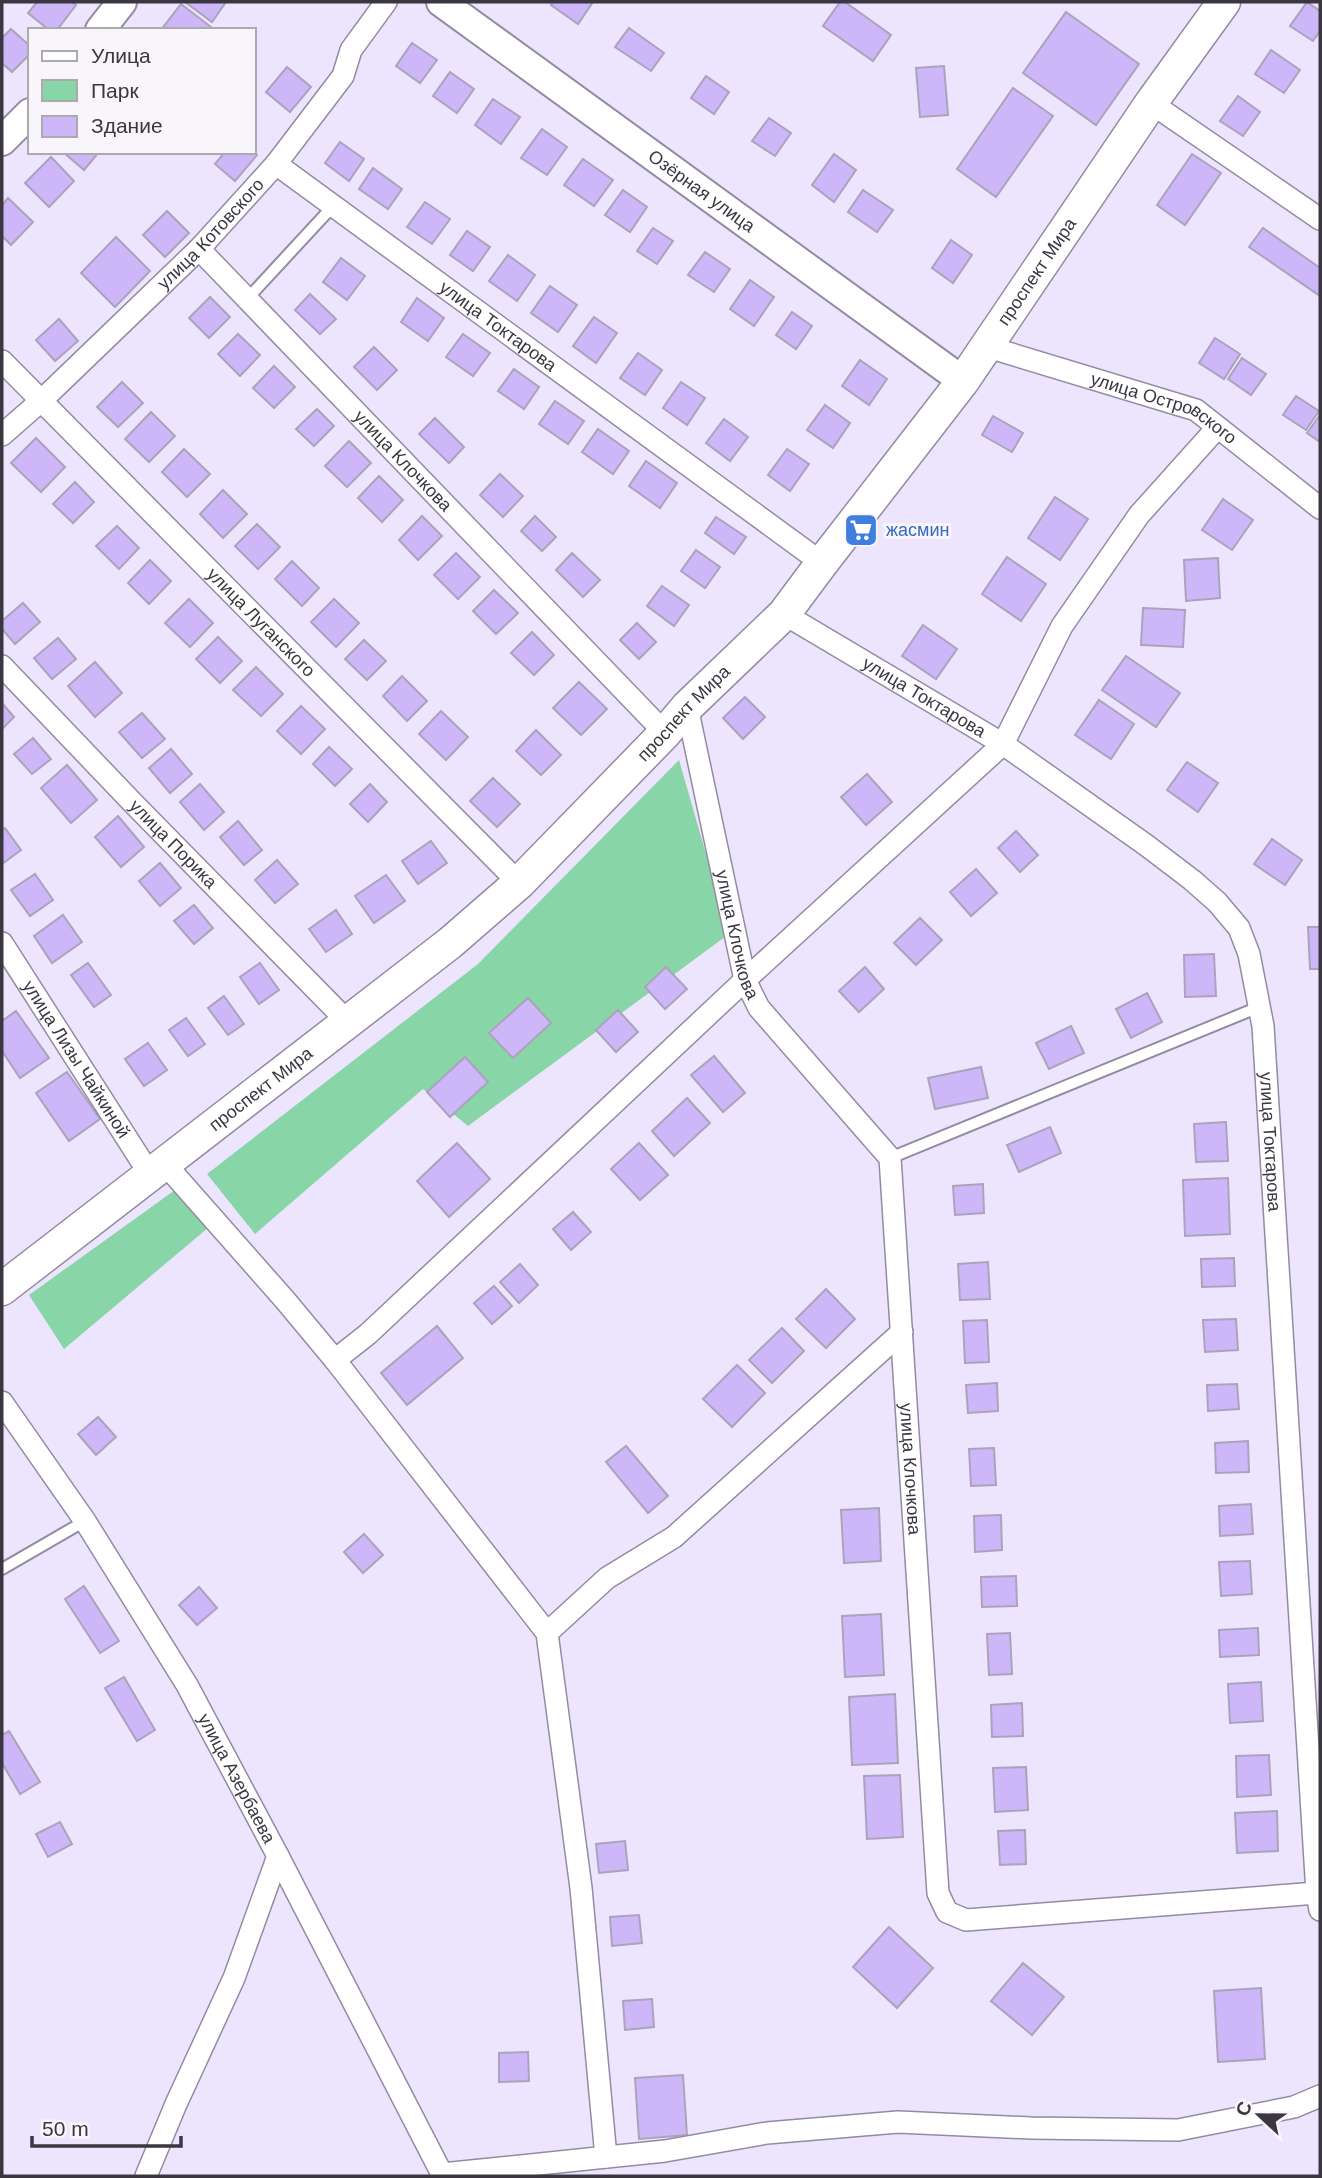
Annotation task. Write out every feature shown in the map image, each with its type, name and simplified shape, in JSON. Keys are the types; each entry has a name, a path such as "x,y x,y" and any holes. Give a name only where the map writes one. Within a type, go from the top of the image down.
{"main road":[{"name":"проспект Мира","path":"2,1289 450,943 519,883 687,707 785,614 988,347 1151,103 1224,2"}],"street":[{"path":"102,28 122,2"},
{"name":"улица Котовского","path":"2,435 199,249 276,163 343,76 351,50 386,2"},
{"name":"Озёрная улица","path":"441,2 963,381"},
{"path":"1151,103 1320,219"},
{"path":"2,141 28,115"},
{"name":"улица Токтарова","path":"276,163 822,563"},
{"name":"улица Клочкова","path":"199,249 665,733"},
{"name":"улица Островского","path":"988,347 1196,410 1320,508"},
{"name":"улица Луганского","path":"2,361 519,883"},
{"path":"335,1360 368,1334 745,980 1003,744 1062,626 1139,515 1217,428"},
{"name":"улица Токтарова","path":"785,614 1003,744 1146,845 1217,902 1238,928 1249,954 1263,1026 1319,1902"},
{"name":"улица Порика","path":"2,666 347,1021"},
{"name":"улица Клочкова","path":"687,707 745,980 759,1008 890,1158 937,1893 947,1912 966,1920 1319,1902"},
{"name":"улица Лизы Чайкиной","path":"2,943 158,1170 285,1300 335,1360 547,1633"},
{"path":"606,2157 581,1888 547,1633 607,1578 674,1537 902,1332"},
{"name":"улица Азербаева","path":"2,1402 85,1521 187,1685 442,2175"},
{"path":"146,2176 234,1978 278,1856"},
{"path":"442,2175 665,2151 767,2133 898,2122 1031,2128 1178,2130 1294,2107 1320,2096"}],"lane":[{"path":"248,298 334,205"},
{"path":"890,1158 1259,1007"},
{"path":"2,1569 85,1521"}],"green space":[{"path":"679,760 729,934 468,1126 423,1089 255,1234 207,1174 478,964"},
{"path":"175,1190 209,1227 64,1349 29,1295"}],"building":[{"path":"37,2 71,2 76,5 59,28 47,28 28,13"},
{"path":"185,2 226,2 212,22"},
{"path":"553,2 593,2 578,24 551,5"},
{"path":"840,2 845,2 891,35 873,61 823,26"},
{"path":"1307,2 1320,11 1320,31 1313,41 1290,26"},
{"path":"181,4 211,27 210,28 163,28"},
{"path":"1066,12 1139,64 1096,125 1023,73"},
{"path":"629,28 664,53 651,71 615,47"},
{"path":"11,29 28,44 28,56 12,72 2,63 2,38"},
{"path":"412,43 437,60 420,83 396,66"},
{"path":"1271,50 1300,70 1284,93 1255,74"},
{"path":"944,66 948,115 920,117 916,68"},
{"path":"287,67 311,87 290,112 266,92"},
{"path":"450,72 474,89 457,113 433,96"},
{"path":"706,76 729,92 714,114 691,98"},
{"path":"1013,88 1053,116 996,197 957,169"},
{"path":"1238,96 1260,112 1243,136 1220,121"},
{"path":"493,99 520,117 501,144 475,125"},
{"path":"769,118 791,133 775,156 752,141"},
{"path":"542,129 567,147 547,175 521,158"},
{"path":"340,142 364,159 349,181 325,163"},
{"path":"65,154 97,154 84,170"},
{"path":"223,154 257,155 235,181 215,164"},
{"path":"834,154 856,170 834,202 812,185"},
{"path":"1192,154 1221,173 1185,225 1157,205"},
{"path":"51,157 74,181 49,207 25,183"},
{"path":"583,159 613,180 594,206 564,185"},
{"path":"373,168 402,189 388,209 359,189"},
{"path":"623,190 647,207 630,232 605,215"},
{"path":"863,190 893,210 877,232 848,212"},
{"path":"8,198 33,222 11,245 2,236 2,205"},
{"path":"425,202 450,219 432,244 407,227"},
{"path":"167,211 189,233 165,257 143,235"},
{"path":"653,228 673,241 657,264 637,251"},
{"path":"1263,228 1320,268 1320,296 1249,247"},
{"path":"467,231 490,247 473,271 450,255"},
{"path":"116,237 150,271 115,307 81,273"},
{"path":"951,240 972,255 953,283 932,268"},
{"path":"705,252 730,269 714,292 688,275"},
{"path":"508,255 535,275 517,301 489,281"},
{"path":"341,258 365,276 347,300 323,282"},
{"path":"750,280 774,297 754,326 730,309"},
{"path":"550,286 577,305 558,332 531,313"},
{"path":"310,294 336,319 320,334 295,310"},
{"path":"210,297 230,317 209,338 189,318"},
{"path":"417,298 444,318 428,341 401,322"},
{"path":"792,312 812,326 796,349 776,335"},
{"path":"594,317 617,333 596,363 573,346"},
{"path":"59,319 78,341 55,361 36,340"},
{"path":"238,334 260,355 240,376 218,354"},
{"path":"463,334 490,353 473,376 446,357"},
{"path":"1215,338 1240,354 1224,379 1199,363"},
{"path":"374,347 397,370 377,390 354,367"},
{"path":"638,353 662,370 645,395 620,378"},
{"path":"1242,358 1266,374 1251,395 1228,379"},
{"path":"860,360 887,379 869,405 842,386"},
{"path":"274,366 295,387 274,408 253,388"},
{"path":"514,369 539,387 524,409 498,391"},
{"path":"122,382 143,403 118,427 97,407"},
{"path":"681,382 705,398 687,425 663,408"},
{"path":"1296,396 1319,411 1306,430 1283,415"},
{"path":"555,401 584,421 568,444 539,424"},
{"path":"825,405 850,423 833,448 807,430"},
{"path":"317,409 334,426 314,446 296,429"},
{"path":"151,412 175,436 149,462 125,439"},
{"path":"1320,415 1320,442 1307,433"},
{"path":"993,416 1023,433 1012,452 982,435"},
{"path":"435,418 464,447 449,463 419,434"},
{"path":"724,419 748,437 730,461 706,443"},
{"path":"598,429 629,451 613,474 582,452"},
{"path":"36,438 65,467 41,492 11,463"},
{"path":"349,441 371,463 347,487 325,466"},
{"path":"184,449 210,474 187,497 162,472"},
{"path":"787,449 809,464 790,491 768,475"},
{"path":"646,461 677,483 660,508 629,486"},
{"path":"500,474 523,496 503,517 480,495"},
{"path":"379,476 403,500 382,522 358,498"},
{"path":"75,482 94,502 73,523 53,504"},
{"path":"223,490 247,514 223,538 200,514"},
{"path":"1055,497 1088,519 1060,560 1028,538"},
{"path":"1223,499 1253,520 1232,550 1202,530"},
{"path":"422,516 442,536 418,560 399,540"},
{"path":"535,516 556,537 542,551 521,531"},
{"path":"716,517 746,537 734,554 705,533"},
{"path":"257,524 280,547 258,569 235,546"},
{"path":"117,526 139,548 119,569 96,546"},
{"path":"696,550 720,567 705,588 681,571"},
{"path":"456,553 480,577 458,599 434,575"},
{"path":"572,553 600,580 583,597 556,570"},
{"path":"1007,557 1046,584 1021,621 982,594"},
{"path":"1218,558 1220,598 1186,601 1184,560"},
{"path":"150,560 171,581 149,604 128,583"},
{"path":"292,561 319,588 302,606 275,579"},
{"path":"662,586 689,605 674,626 647,606"},
{"path":"494,590 518,613 496,634 473,611"},
{"path":"189,599 213,623 190,647 165,623"},
{"path":"334,599 359,623 336,647 311,622"},
{"path":"23,603 40,622 15,644 2,629 2,621"},
{"path":"1143,608 1185,610 1183,647 1141,645"},
{"path":"637,623 656,642 639,659 620,640"},
{"path":"923,625 957,649 936,679 902,656"},
{"path":"532,632 554,655 534,675 511,653"},
{"path":"218,637 242,661 220,683 196,659"},
{"path":"58,638 76,659 52,679 34,658"},
{"path":"364,640 386,661 367,680 345,659"},
{"path":"1126,656 1180,693 1156,727 1102,690"},
{"path":"95,662 122,693 95,717 68,686"},
{"path":"256,667 283,694 261,716 233,690"},
{"path":"402,676 427,701 407,721 383,696"},
{"path":"579,682 607,709 581,735 553,708"},
{"path":"745,697 765,717 743,739 723,718"},
{"path":"1099,700 1134,724 1111,759 1075,735"},
{"path":"2,703 14,717 2,729"},
{"path":"301,706 325,729 301,754 277,731"},
{"path":"441,711 468,737 446,760 419,734"},
{"path":"142,713 165,739 142,758 119,732"},
{"path":"536,730 561,755 541,775 516,751"},
{"path":"33,738 51,759 32,774 14,754"},
{"path":"329,747 352,769 335,786 313,764"},
{"path":"171,749 192,774 170,793 149,768"},
{"path":"1187,762 1218,783 1198,812 1167,790"},
{"path":"67,765 97,800 71,823 41,788"},
{"path":"867,774 892,802 866,825 841,797"},
{"path":"493,778 520,804 497,827 470,801"},
{"path":"200,784 224,812 204,830 180,802"},
{"path":"370,784 387,802 368,822 350,804"},
{"path":"118,816 144,847 121,867 95,837"},
{"path":"238,821 262,850 244,865 220,837"},
{"path":"5,828 21,850 2,864 2,830"},
{"path":"1016,831 1038,855 1020,872 998,848"},
{"path":"1272,839 1302,860 1285,885 1254,864"},
{"path":"431,841 447,863 418,884 402,861"},
{"path":"277,860 298,884 275,903 255,880"},
{"path":"160,863 181,888 160,906 139,881"},
{"path":"976,869 997,893 971,916 950,892"},
{"path":"35,874 53,900 30,916 11,890"},
{"path":"386,875 405,901 374,923 355,896"},
{"path":"194,905 213,928 194,944 174,921"},
{"path":"336,910 352,934 326,952 309,929"},
{"path":"63,915 82,942 52,963 34,936"},
{"path":"920,918 942,940 916,965 894,943"},
{"path":"1308,927 1320,927 1320,969 1310,969"},
{"path":"1214,954 1216,996 1185,997 1184,955"},
{"path":"88,963 111,995 94,1007 71,975"},
{"path":"260,963 279,990 259,1004 240,977"},
{"path":"666,967 687,989 665,1009 645,987"},
{"path":"865,967 884,989 859,1012 839,991"},
{"path":"1147,993 1162,1022 1131,1038 1116,1009"},
{"path":"224,996 244,1024 228,1035 208,1008"},
{"path":"528,998 551,1023 513,1058 489,1033"},
{"path":"618,1010 638,1032 616,1052 596,1030"},
{"path":"16,1011 49,1058 20,1078 2,1051 2,1021"},
{"path":"186,1018 205,1044 188,1056 169,1030"},
{"path":"1071,1026 1084,1053 1049,1069 1036,1043"},
{"path":"148,1043 167,1070 144,1086 125,1059"},
{"path":"714,1056 745,1093 723,1112 691,1075"},
{"path":"465,1057 488,1082 450,1117 427,1092"},
{"path":"981,1067 988,1098 935,1109 928,1078"},
{"path":"67,1072 100,1119 69,1141 36,1093"},
{"path":"687,1098 710,1123 674,1156 652,1131"},
{"path":"1226,1122 1228,1161 1196,1162 1194,1124"},
{"path":"1050,1127 1061,1153 1019,1172 1007,1145"},
{"path":"457,1143 490,1179 449,1217 417,1181"},
{"path":"639,1143 668,1175 640,1200 611,1169"},
{"path":"1228,1178 1230,1234 1185,1236 1183,1180"},
{"path":"983,1184 984,1213 955,1215 953,1186"},
{"path":"573,1212 591,1232 571,1250 553,1229"},
{"path":"1234,1258 1235,1286 1202,1287 1201,1259"},
{"path":"988,1262 990,1299 960,1300 958,1264"},
{"path":"520,1264 538,1285 519,1303 500,1282"},
{"path":"494,1286 512,1306 492,1324 474,1303"},
{"path":"826,1289 855,1319 826,1348 796,1319"},
{"path":"1236,1319 1238,1350 1205,1352 1203,1320"},
{"path":"987,1320 989,1362 965,1363 963,1321"},
{"path":"437,1326 463,1358 407,1405 381,1373"},
{"path":"782,1328 804,1351 772,1383 749,1360"},
{"path":"737,1365 765,1393 732,1427 703,1399"},
{"path":"997,1383 998,1411 968,1413 966,1385"},
{"path":"1237,1384 1239,1409 1208,1411 1207,1385"},
{"path":"98,1417 116,1437 96,1455 78,1434"},
{"path":"1248,1441 1249,1472 1216,1473 1215,1443"},
{"path":"626,1446 668,1496 648,1513 606,1462"},
{"path":"994,1448 996,1485 971,1486 969,1449"},
{"path":"1251,1504 1253,1534 1220,1536 1219,1506"},
{"path":"879,1508 881,1561 844,1563 841,1510"},
{"path":"1001,1515 1002,1550 975,1552 974,1516"},
{"path":"364,1534 383,1555 363,1573 344,1552"},
{"path":"1250,1561 1252,1594 1221,1596 1219,1562"},
{"path":"1016,1576 1017,1606 982,1607 981,1577"},
{"path":"84,1586 119,1641 100,1653 65,1599"},
{"path":"199,1587 217,1608 197,1625 179,1605"},
{"path":"881,1614 884,1675 845,1677 842,1616"},
{"path":"1258,1628 1259,1655 1220,1657 1219,1630"},
{"path":"1010,1633 1012,1674 989,1675 987,1634"},
{"path":"124,1677 155,1730 137,1741 105,1688"},
{"path":"1261,1682 1263,1721 1230,1723 1228,1684"},
{"path":"895,1694 898,1763 852,1765 849,1697"},
{"path":"1022,1703 1023,1736 992,1737 991,1705"},
{"path":"9,1731 40,1782 20,1794 2,1763 2,1735"},
{"path":"1269,1755 1271,1795 1237,1797 1236,1756"},
{"path":"1026,1767 1028,1810 995,1812 993,1768"},
{"path":"900,1775 903,1837 867,1839 864,1776"},
{"path":"1277,1811 1278,1851 1237,1853 1235,1813"},
{"path":"60,1822 72,1844 48,1857 36,1834"},
{"path":"1025,1830 1026,1864 1000,1865 998,1831"},
{"path":"625,1841 628,1870 599,1873 596,1844"},
{"path":"639,1915 642,1943 612,1946 610,1917"},
{"path":"889,1927 933,1968 897,2008 853,1967"},
{"path":"1023,1963 1064,1997 1032,2035 991,2001"},
{"path":"1261,1988 1265,2059 1218,2062 1214,1991"},
{"path":"652,1999 654,2027 625,2030 623,2001"},
{"path":"528,2052 529,2081 499,2082 499,2053"},
{"path":"683,2075 687,2135 639,2139 635,2078"}],"place":[{"name":"жасмин","path":"861,530"}]}
